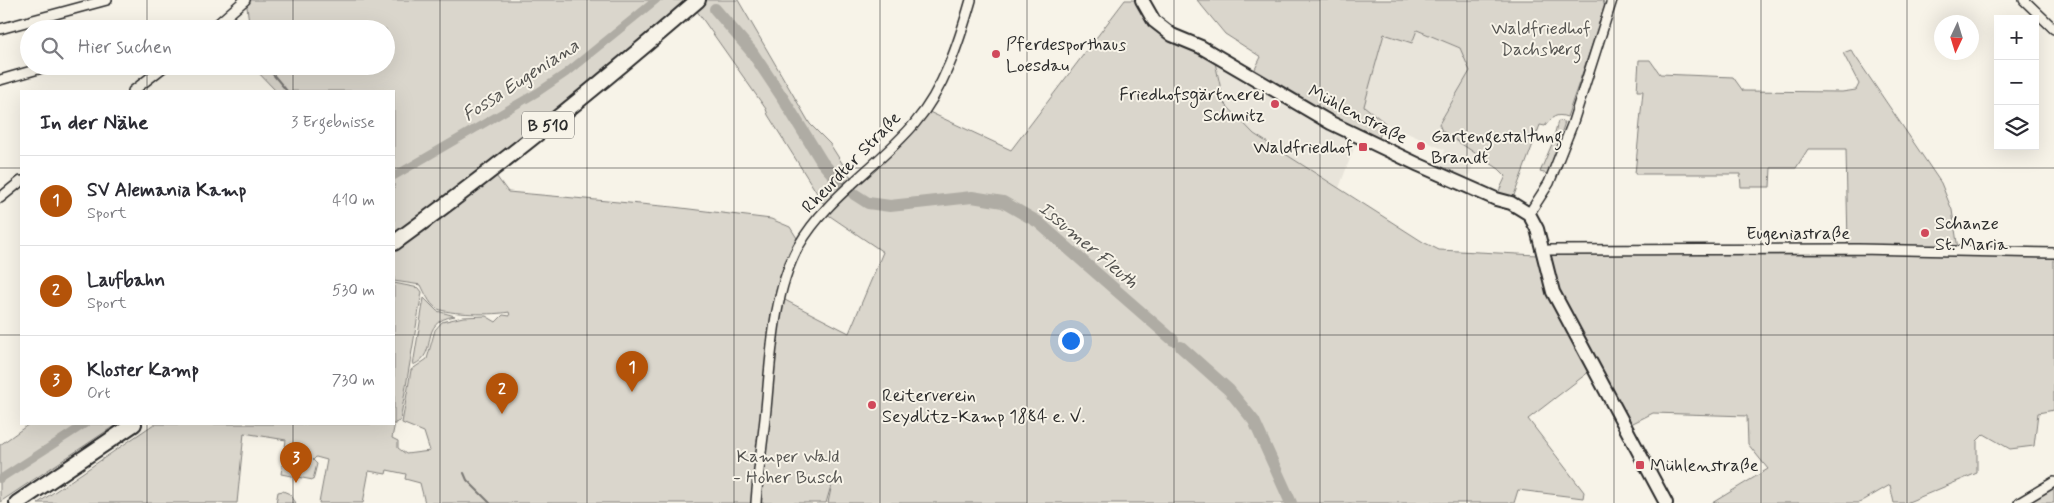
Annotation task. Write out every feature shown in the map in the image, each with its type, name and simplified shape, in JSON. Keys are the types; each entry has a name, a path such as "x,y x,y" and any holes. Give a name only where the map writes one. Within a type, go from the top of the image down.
{"main road":[{"name":"B 510","path":"395,242 441,209 595,88 698,0"},
{"path":"17,503 133,425"}],"street":[{"path":"33,20 107,0"},
{"path":"222,20 245,0"},
{"name":"Rheurdter Straße","path":"756,503 775,324 791,261 799,245 824,212 915,124 933,100 971,0"},
{"name":"Mühlenstraße","path":"1142,0 1154,21 1172,35 1201,47 1330,123 1425,168 1496,199 1511,203 1529,214"},
{"path":"1612,0 1572,125 1549,183 1529,214 1537,229 1553,292 1666,503"},
{"path":"2024,0 2054,29"},
{"path":"0,29 20,24"},
{"path":"0,80 20,74"},
{"path":"134,90 153,75"},
{"path":"1,197 20,182"},
{"name":"Eugeniastraße","path":"1542,252 1549,250 1858,249 2054,253"},
{"path":"2019,503 2054,482"}],"shaded area":[{"path":"1417,30 1460,48 1470,71 1439,124 1442,131 1478,154 1466,181 1441,170 1439,165 1445,150 1385,123 1363,106 1384,34 1412,43"},
{"path":"1214,58 1357,140 1339,188 1254,134 1224,103"}],"green space":[{"name":"Kamper Wald - Hoher Busch","path":"246,0 738,0 810,124 830,144 854,182 925,110 1011,150 1125,0 1138,0 1142,13 1152,25 1214,58 1224,103 1254,134 1423,242 1439,250 1537,255 1548,293 1590,371 1528,419 1584,492 1583,498 1518,490 1514,503 828,503 833,479 826,503 425,503 420,483 405,479 406,474 387,470 386,474 369,471 363,503 319,503 327,460 316,457 313,460 317,464 313,480 281,474 286,440 244,433 237,503 38,503 153,425 395,425 392,438 398,441 398,448 406,454 430,451 424,432 402,423 411,370 427,359 435,330 442,322 463,317 486,316 496,322 503,315 510,316 509,312 472,314 442,310 436,308 431,303 421,285 395,281 395,90 275,90 261,75 395,75 395,20 249,20","holes":["692,4 766,109 827,209 824,212 883,252 849,333 781,298 800,243 790,227 771,219 673,207 508,192 491,169"]},
{"name":"Waldfriedhof Dachsberg","path":"1197,0 1603,0 1605,8 1567,117 1557,116 1552,118 1545,126 1540,125 1513,198 1498,193 1506,176 1499,169 1442,131 1439,124 1470,71 1460,48 1417,30 1412,43 1384,34 1364,106 1385,123 1378,140 1328,116 1254,71 1261,57 1225,34"},
{"path":"1851,50 1941,183 1952,210 1958,249 1848,245 1846,149 1808,149 1796,168 1771,168 1770,187 1741,187 1740,174 1635,174 1643,91 1637,91 1639,60 1650,60 1660,74 1733,77 1743,91 1842,92 1856,90 1859,84 1843,53"},
{"path":"1558,121 1565,122 1548,174 1540,172 1552,144"},
{"path":"1858,249 2054,253 2054,410 2038,413 2034,446 2010,449 1984,434 1977,441 1977,473 1906,503 1894,503 1890,485 1859,503 1712,503 1768,469 1748,444 1747,416 1653,413 1629,425 1558,294 1548,254 1855,255"},
{"path":"395,283 419,288 422,292 400,421 395,423"},
{"path":"424,298 437,311 455,316 443,319 436,324 426,353 421,360 413,365"},
{"path":"28,425 116,425 0,502 0,445"},
{"path":"2054,487 2054,503 2028,503"},
{"path":"283,491 290,494 296,503 276,503 278,492"}],"waterway":[{"name":"Fossa Eugeniana","path":"395,175 538,92 566,73 656,0"},
{"name":"Issumer Fleuth","path":"715,9 752,52 822,162 842,185"},
{"path":"274,75 286,90"},
{"name":"Issumer Fleuth","path":"854,194 868,203 890,206 972,197 1003,202 1038,222 1173,340"},
{"name":"Issumer Fleuth","path":"1181,347 1229,390 1254,421 1291,503"},
{"name":"Fossa Eugeniana","path":"0,479 83,425"},
{"path":"464,473 467,480 490,503"}],"place":[{"name":"Pferdesporthaus Loesdau","path":"996,54"},
{"name":"Friedhofsgärtnerei Schmitz","path":"1275,104"},
{"name":"Gartengestaltung Brandt","path":"1421,146"},
{"name":"Waldfriedhof","path":"1363,147"},
{"name":"Schanze St. Maria","path":"1925,233"},
{"name":"SV Alemania Kamp","path":"632,392"},
{"name":"Reiterverein Seydlitz-Kamp 1884 e. V.","path":"872,405"},
{"name":"Laufbahn","path":"502,414"},
{"name":"Mühlenstraße","path":"1640,465"},
{"name":"Kloster Kamp","path":"296,483"}]}
